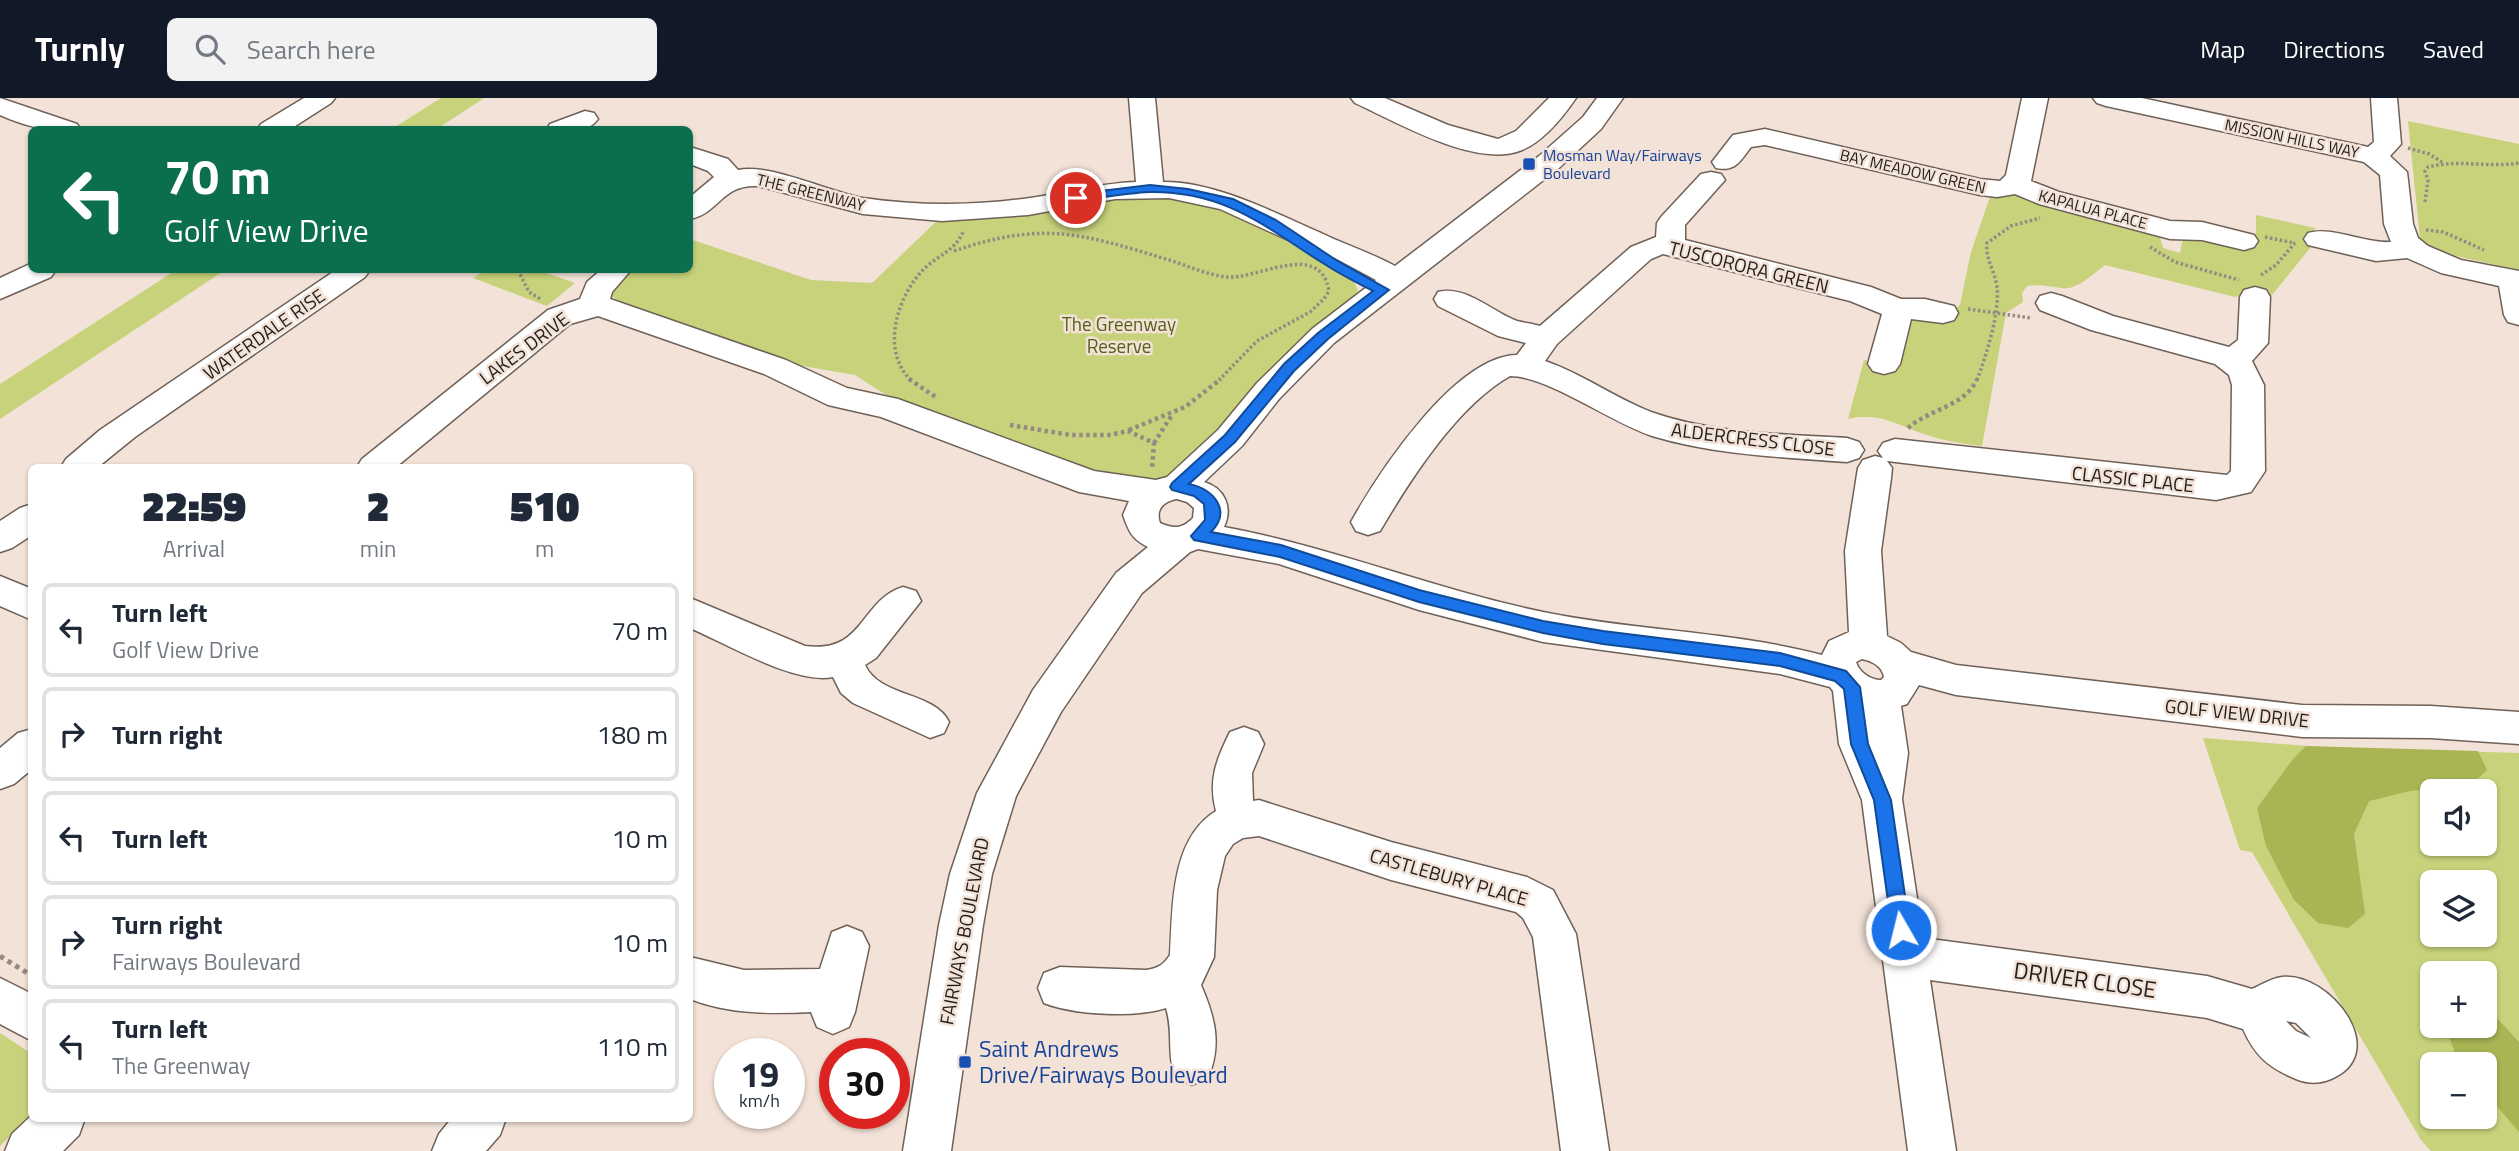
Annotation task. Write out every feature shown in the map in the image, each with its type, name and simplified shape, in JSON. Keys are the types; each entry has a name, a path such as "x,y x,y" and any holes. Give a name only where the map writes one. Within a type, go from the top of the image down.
{"street":[{"path":"276,126 322,98"},
{"path":"1142,98 1150,189"},
{"path":"1364,98 1473,144 1494,148 1512,145 1521,140 1563,98"},
{"name":"FAIRWAYS BOULEVARD","path":"927,1151 971,874 997,793 1047,701 1129,583 1173,511 1289,368 1323,336 1549,162 1592,123 1610,98"},
{"name":"BAY MEADOW GREEN","path":"1670,245 1671,223 1756,127 1980,187 2000,189 2015,184 2020,175 2035,98"},
{"name":"MISSION HILLS WAY","path":"2106,98 2157,103 2381,150 2392,172 2400,232 2412,249"},
{"path":"2381,150 2384,98"},
{"path":"0,106 55,126"},
{"path":"570,126 597,116"},
{"path":"693,156 718,165 732,179"},
{"name":"THE GREENWAY","path":"693,209 732,179 760,178 837,201 886,209 970,212 1028,207 1115,191 1150,189 1211,197 1248,210 1272,222 1331,263 1390,285"},
{"name":"KAPALUA PLACE","path":"2015,184 2172,240 2202,231 2253,239"},
{"path":"2306,241 2376,252 2412,249 2441,263 2516,280 2519,315"},
{"name":"TUSCORORA GREEN","path":"1525,366 1546,337 1641,253 1658,245 1670,245 1860,295 1898,309 1925,309 1943,313"},
{"path":"0,290 35,273"},
{"name":"WATERDALE RISE","path":"81,464 100,445 173,398 351,273"},
{"path":"593,306 602,283 614,273"},
{"path":"2050,303 2102,323 2208,351 2233,361 2253,343 2255,297"},
{"path":"1449,299 1509,329 1546,337"},
{"name":"LAKES DRIVE","path":"378,464 559,317 593,306 611,309 775,367 839,397 887,407 1173,511"},
{"path":"1884,364 1898,309"},
{"name":"CLASSIC PLACE","path":"1872,457 2216,488 2235,486 2242,482 2248,471 2248,386 2243,370 2233,361"},
{"path":"1368,522 1411,453 1446,414 1495,371 1506,366 1525,366"},
{"name":"ALDERCRESS CLOSE","path":"1525,366 1545,372 1610,407 1660,427 1710,437 1872,457"},
{"name":"WATERDALE RISE","path":"107,464 173,398"},
{"path":"1872,457 1875,482 1866,527 1862,576 1869,673 1888,753 1882,800 1932,1151"},
{"name":"GOLF VIEW DRIVE","path":"1173,511 1281,551 1419,596 1543,627 1603,638 1780,659 1869,673 1956,680 2302,722 2442,723 2519,728"},
{"path":"0,539 28,518"},
{"path":"0,590 28,604"},
{"path":"693,613 801,661 824,664 844,660 863,647 903,601"},
{"path":"844,660 854,682 866,692 930,722"},
{"path":"1060,988 1153,991 1176,982 1192,957 1200,867 1205,851 1222,826 1238,819 1230,779 1232,766 1244,744"},
{"name":"CASTLEBURY PLACE","path":"1238,819 1259,818 1274,822 1391,861 1514,892 1538,904 1554,934 1585,1151"},
{"path":"693,979 708,986 746,993 835,1001 847,946"},
{"name":"DRIVER CLOSE","path":"1905,956 2207,997 2233,1003 2262,1015"},
{"path":"1176,982 1194,1019 1192,1062"},
{"path":"0,999 28,1016"},
{"path":"29,1151 58,1122"},
{"path":"456,1151 480,1122"}],"path":[{"path":"2381,150 2429,154 2443,163"},
{"path":"2425,209 2425,186 2428,180 2425,171 2428,167 2443,163 2493,168 2519,163"},
{"path":"953,251 962,239 970,212"},
{"path":"2425,223 2429,230 2443,232 2493,254"},
{"path":"946,402 915,385 902,373 893,357 892,341 904,299 913,283 929,265 953,251 1005,234 1058,231 1085,236 1229,277 1290,263 1312,268 1326,278 1329,291 1320,305 1266,334 1203,394 1172,414 1128,431 1109,435 1071,435 1005,423"},
{"path":"2253,239 2306,241"},
{"path":"520,273 529,292 547,302"},
{"path":"1172,414 1154,443 1153,467 1173,511"},
{"path":"1128,431 1154,443"},
{"path":"0,957 28,974"}],"green space":[{"path":"441,98 484,98 442,126 397,126"},
{"path":"2408,121 2519,144 2519,270 2438,252 2420,239"},
{"path":"2013,193 2159,234 2163,248 2180,253 2182,242 2190,236 2245,245 2256,234 2256,215 2315,228 2311,247 2268,300 2245,294 2235,297 2105,265 2073,287 2027,286 2022,293 2023,302 2006,313 1982,446 1940,439 1879,418 1848,419 1864,360 1893,367 1908,318 1943,318 1960,305 1971,252 1991,194"},
{"name":"The Greenway Reserve","path":"1153,195 1208,203 1257,224 1352,279 1358,290 1355,297 1281,359 1243,399 1200,456 1170,482 1127,483 894,400 855,375 797,365 627,305 609,295 630,273 693,273 693,240 811,280 872,283 940,218"},
{"path":"171,273 220,273 0,419 0,384"},
{"path":"480,273 547,273 575,283 547,306 473,278"},
{"path":"2203,738 2321,747 2519,753 2519,1151 2431,1151 2421,1140 2252,852 2240,850"},
{"path":"2306,746 2478,751 2487,770 2477,779 2420,779 2420,790 2369,801 2354,834 2365,914 2348,928 2318,923 2294,900 2266,846 2257,808 2293,759"},
{"path":"2497,1018 2519,1042 2519,1132 2497,1106 2497,1052 2455,1052 2450,1038 2497,1038"},
{"path":"0,1033 28,1051 28,1119 0,1146"}],"place":[{"name":"Mosman Way/Fairways Boulevard","path":"1529,164"},
{"name":"Saint Andrews Drive/Fairways Boulevard","path":"965,1062"}],"route":[{"path":"1076,198 1115,191 1150,189 1188,192 1228,202 1272,222 1331,263 1382,290 1323,336 1289,368 1230,438 1177,487 1198,491 1211,502 1214,514 1212,522 1199,536 1281,551 1419,596 1543,627 1603,638 1780,659 1841,675 1852,687 1859,744 1882,800 1901,930"}]}
